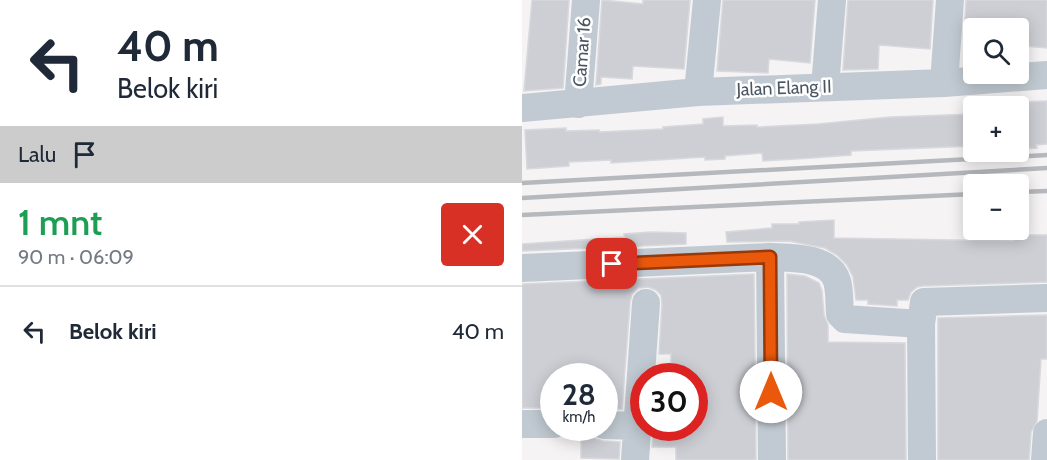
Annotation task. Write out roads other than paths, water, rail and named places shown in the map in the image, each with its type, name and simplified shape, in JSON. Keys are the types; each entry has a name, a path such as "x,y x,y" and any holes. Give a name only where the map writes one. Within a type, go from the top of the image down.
{"street":[{"name":"Camar 16","path":"578,104 586,0"},
{"path":"698,92 707,0"},
{"path":"825,87 832,0"},
{"path":"944,83 950,0"},
{"name":"Jalan Elang II","path":"522,108 698,92 944,83 1047,75"},
{"path":"770,257 772,460"},
{"path":"522,268 770,257 806,260 829,268 836,279 840,314 845,319 921,324"},
{"path":"922,460 921,324 923,305 926,301 1047,298"},
{"path":"642,363 646,303"},
{"path":"522,424 540,424"},
{"path":"1045,460 1047,434"},
{"path":"635,460 637,441"}],"railway":[{"path":"522,183 1047,155"},
{"path":"522,198 1047,168"},
{"path":"1029,192 1047,191"},
{"path":"522,215 963,195"}]}
